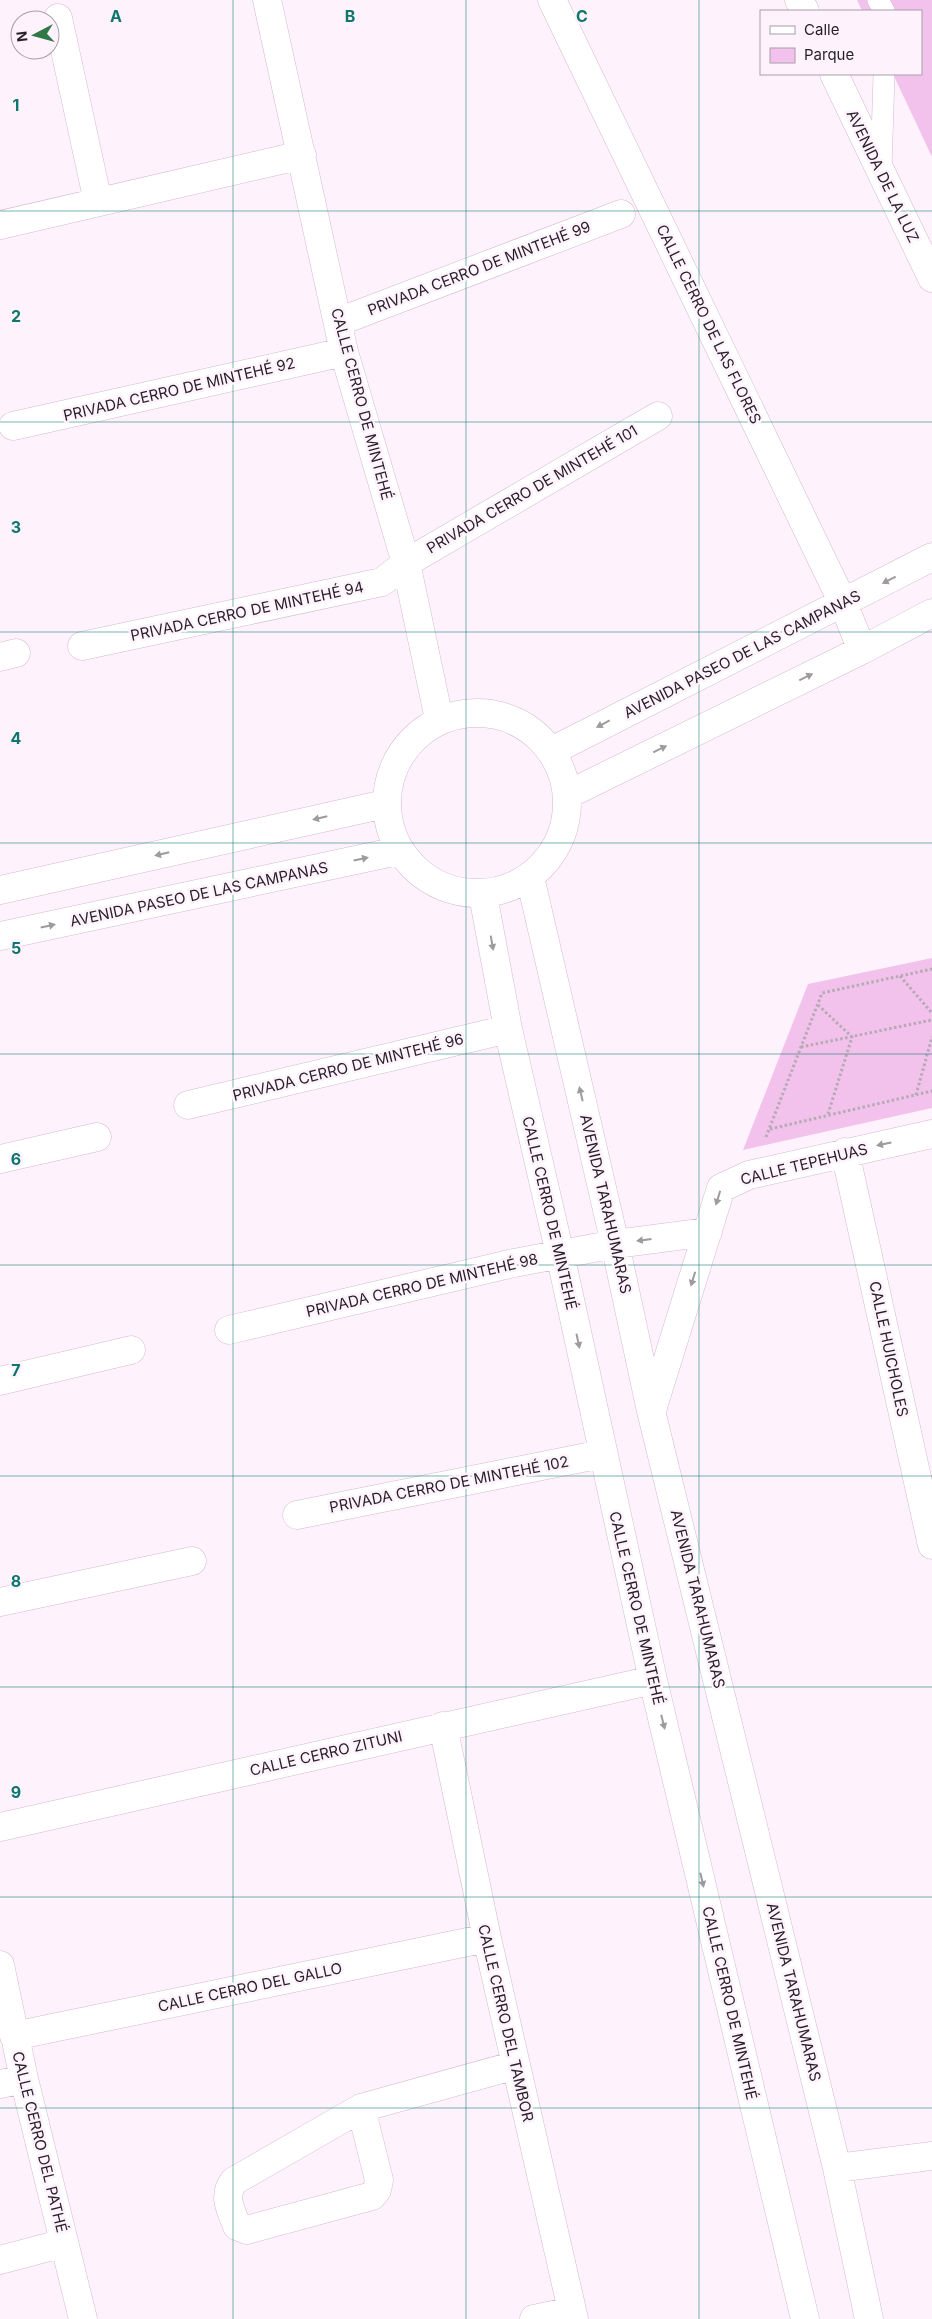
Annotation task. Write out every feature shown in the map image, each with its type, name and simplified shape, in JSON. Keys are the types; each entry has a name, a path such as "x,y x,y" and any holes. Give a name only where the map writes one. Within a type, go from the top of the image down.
{"street":[{"name":"CALLE CERRO DE MINTEHÉ","path":"267,0 344,352 406,563 439,720"},
{"name":"CALLE CERRO DE LAS FLORES","path":"552,0 843,603 862,650"},
{"path":"60,27 98,202"},
{"name":"AVENIDA DE LA LUZ","path":"834,75 932,278"},
{"path":"0,225 302,155"},
{"name":"PRIVADA CERRO DE MINTEHÉ 99","path":"338,322 620,214"},
{"name":"PRIVADA CERRO DE MINTEHÉ 92","path":"13,426 344,352"},
{"name":"PRIVADA CERRO DE MINTEHÉ 101","path":"406,563 658,416"},
{"name":"AVENIDA PASEO DE LAS CAMPANAS","path":"552,751 932,557"},
{"name":"PRIVADA CERRO DE MINTEHÉ 94","path":"82,646 382,582 406,563"},
{"path":"569,794 862,650 932,613"},
{"path":"478,711 518,721 552,751 569,794 562,836 549,859 530,877 483,895 453,892 422,877 398,851 385,804 391,769 410,740 439,720 478,711"},
{"path":"0,890 385,804"},
{"name":"AVENIDA PASEO DE LAS CAMPANAS","path":"0,936 398,851"},
{"name":"AVENIDA TARAHUMARAS","path":"530,877 616,1244 652,1411 837,2168 869,2319"},
{"name":"CALLE CERRO DE MINTEHÉ","path":"483,895 508,1029 560,1254 602,1454 653,1680 805,2319"},
{"name":"PRIVADA CERRO DE MINTEHÉ 96","path":"188,1105 508,1029"},
{"name":"CALLE TEPEHUAS","path":"652,1411 721,1188 749,1175 932,1134"},
{"path":"0,1159 97,1137"},
{"name":"CALLE HUICHOLES","path":"845,1152 932,1545"},
{"path":"616,1244 708,1232"},
{"name":"PRIVADA CERRO DE MINTEHÉ 98","path":"230,1330 514,1263 616,1244"},
{"path":"0,1381 131,1350"},
{"name":"PRIVADA CERRO DE MINTEHÉ 102","path":"297,1514 602,1454"},
{"path":"0,1602 192,1562"},
{"name":"CALLE CERRO ZITUNI","path":"0,1827 653,1680"},
{"name":"CALLE CERRO DEL TAMBOR","path":"443,1726 487,1938 573,2315"},
{"name":"CALLE CERRO DEL GALLO","path":"14,2036 487,1938"},
{"name":"CALLE CERRO DEL PATHÉ","path":"0,1965 14,2036 12,2082 64,2243 83,2319"},
{"path":"361,2108 379,2180 377,2190 372,2196 247,2230 237,2226 227,2198 228,2188 234,2181 361,2108 516,2065"},
{"path":"837,2168 932,2156"},
{"path":"0,2260 64,2243"},
{"path":"534,2319 573,2315"}],"lane":[{"path":"881,172 884,75"}],"path":[{"path":"749,1175 822,993 932,969"},
{"path":"900,976 932,1013"},
{"path":"818,1005 852,1037"},
{"path":"801,1047 932,1020"},
{"path":"828,1115 852,1037"},
{"path":"915,1095 932,1037"},
{"path":"769,1129 932,1091"}],"green space":[{"path":"857,0 932,0 932,157 893,75 922,75 922,10 862,10"},
{"path":"932,958 932,1108 743,1150 808,984"}]}
